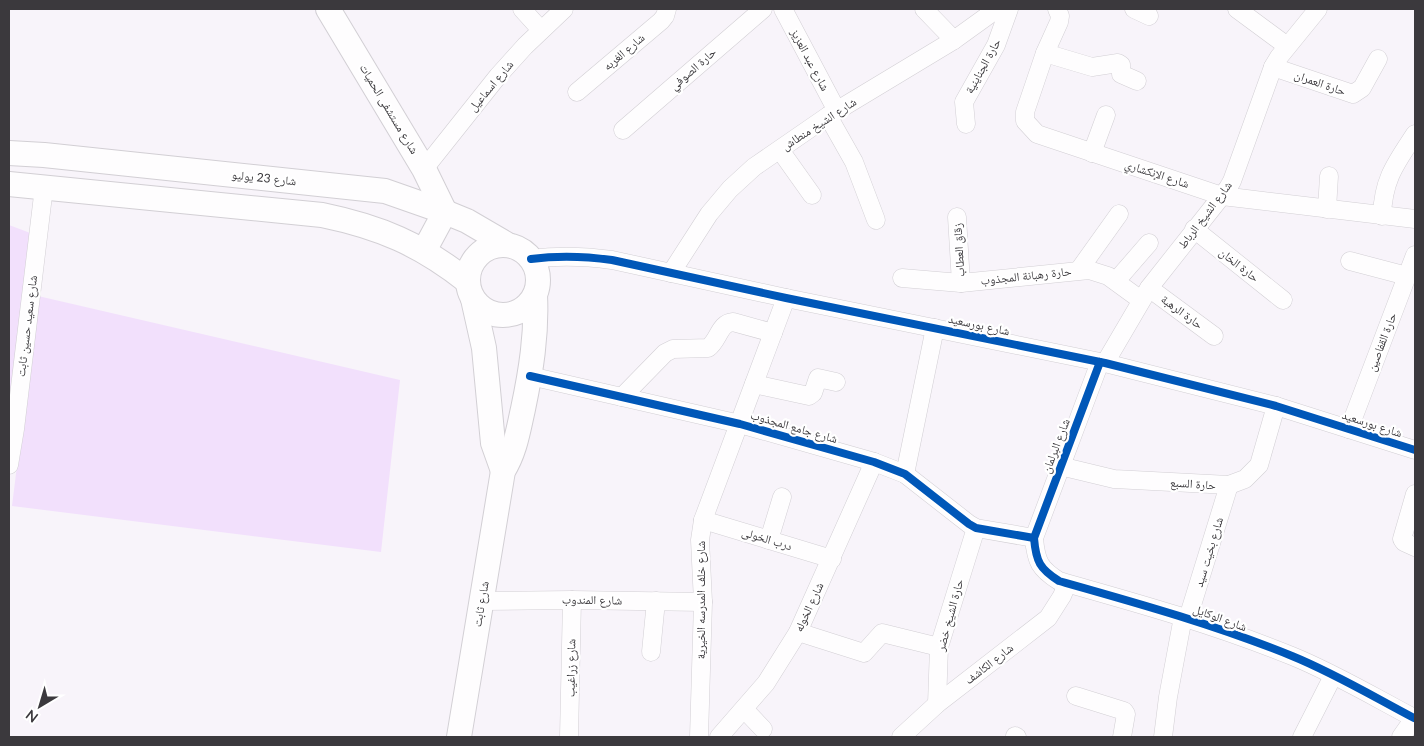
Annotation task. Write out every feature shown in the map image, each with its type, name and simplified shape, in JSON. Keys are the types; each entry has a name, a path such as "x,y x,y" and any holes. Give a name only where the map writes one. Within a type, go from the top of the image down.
{"main road":[{"name":"شارع مستشفى الحميات","path":"328,9 424,169 445,212"},
{"name":"شارع 23 يوليو","path":"9,153 44,154 385,191 445,212 508,244"},
{"path":"9,184 322,215 352,221 377,229 424,251 470,290 485,310 500,315 521,310 529,304 538,286 538,277 531,259 517,247 508,244 498,244 488,248 479,253 472,261 468,271 470,290 484,348 493,444 503,471"},
{"path":"352,221 361,188"},
{"path":"424,251 445,212"},
{"name":"شارع ثابت","path":"460,737 503,471 516,444 530,376 535,336 534,295"}],"street":[{"path":"522,9 541,30"},
{"name":"شارع اسماعيل","path":"424,169 498,76 541,30 564,9"},
{"name":"شارع الغربه","path":"577,92 661,21 667,9"},
{"name":"حارة الصوفي","path":"623,130 763,9"},
{"name":"شارع عبد العزيز","path":"782,9 833,113 876,220"},
{"path":"924,9 954,40"},
{"name":"شارع الشيخ منطاش","path":"671,273 709,214 730,189 754,167 833,113 954,40 997,9"},
{"name":"حارة الجناينية","path":"966,124 964,102 996,45 1009,9"},
{"name":"شارع الإنكشاري","path":"1057,9 1060,16 1059,22 1045,53 1025,112 1025,120 1036,134 1222,196 1415,219"},
{"path":"1237,9 1287,46"},
{"name":"شارع الشيخ الرباط","path":"1102,362 1145,294 1232,181 1273,67 1287,46 1318,9"},
{"path":"1045,53 1092,67 1118,63 1121,65 1121,74 1137,81"},
{"name":"حارة العمران","path":"1273,67 1353,94 1362,88 1378,59"},
{"path":"1092,153 1106,115"},
{"path":"1382,216 1382,201 1390,172 1415,134"},
{"path":"780,150 812,195"},
{"path":"1327,209 1329,176"},
{"name":"شارع سعيد حسين ثابت","path":"9,465 12,429 44,187"},
{"path":"1079,270 1119,214"},
{"name":"زقاق العطاب","path":"957,217 961,283"},
{"name":"حارة الخان","path":"1194,230 1283,300"},
{"path":"1116,281 1149,243"},
{"name":"حارة القفاصين","path":"1349,429 1415,255"},
{"name":"شارع بورسعيد","path":"531,259 558,256 588,256 612,260 786,298 1102,362 1276,406 1415,450"},
{"path":"1350,261 1407,276"},
{"name":"حارة رهبانة المجذوب","path":"902,278 961,283 1079,270 1098,272 1145,294"},
{"name":"حارة الرهبة","path":"1145,294 1214,336"},
{"name":"شارع خلف المدرسه الخيرية","path":"699,737 703,602 700,550 703,520 786,298"},
{"path":"622,397 665,353 673,349 708,348 712,346 723,327 729,322 773,333"},
{"path":"905,474 935,328"},
{"name":"شارع البرلمان","path":"1034,538 1060,466 1102,362"},
{"name":"شارع جامع المجذوب","path":"530,376 740,424 874,462 905,474 976,528 1034,538"},
{"path":"754,384 809,396 818,378 836,382"},
{"name":"حارة السبع","path":"1060,466 1114,480 1229,486 1244,479 1259,465 1276,406"},
{"name":"شارع الخوله","path":"719,737 766,683 798,632 874,462"},
{"name":"شارع بخيت سيد","path":"1163,737 1168,697 1185,618 1229,486"},
{"path":"1415,494 1402,539 1404,542 1415,547"},
{"path":"769,540 782,497"},
{"name":"درب الخولى","path":"703,520 832,559"},
{"name":"حارة الشيخ خضر","path":"937,704 939,647 976,528"},
{"name":"شارع الوكايل","path":"1034,538 1035,556 1044,572 1059,582 1185,618 1274,649 1415,717"},
{"name":"شارع الكاشف","path":"901,737 937,704 1048,618 1067,584"},
{"name":"شارع المندوب","path":"481,600 703,602"},
{"name":"شارع زراغيب","path":"569,737 572,600"},
{"path":"651,652 656,601"},
{"path":"798,632 864,653 882,633 939,647"},
{"path":"1302,737 1333,676"},
{"path":"1076,696 1124,711 1126,714 1122,737"},
{"path":"744,709 763,728"},
{"path":"1400,737 1415,717"}],"shaded area":[{"path":"9,225 33,234 9,424"},
{"path":"38,296 400,380 381,552 12,506"}],"cycle path":[{"path":"531,259 572,256 612,260 786,298 1105,363 1276,406 1415,450"},
{"path":"1100,362 1034,538 1038,559 1047,573 1059,581 1205,624 1292,656 1339,678 1414,718"},
{"path":"530,376 740,424 874,462 905,474 976,528 1034,538"}]}
